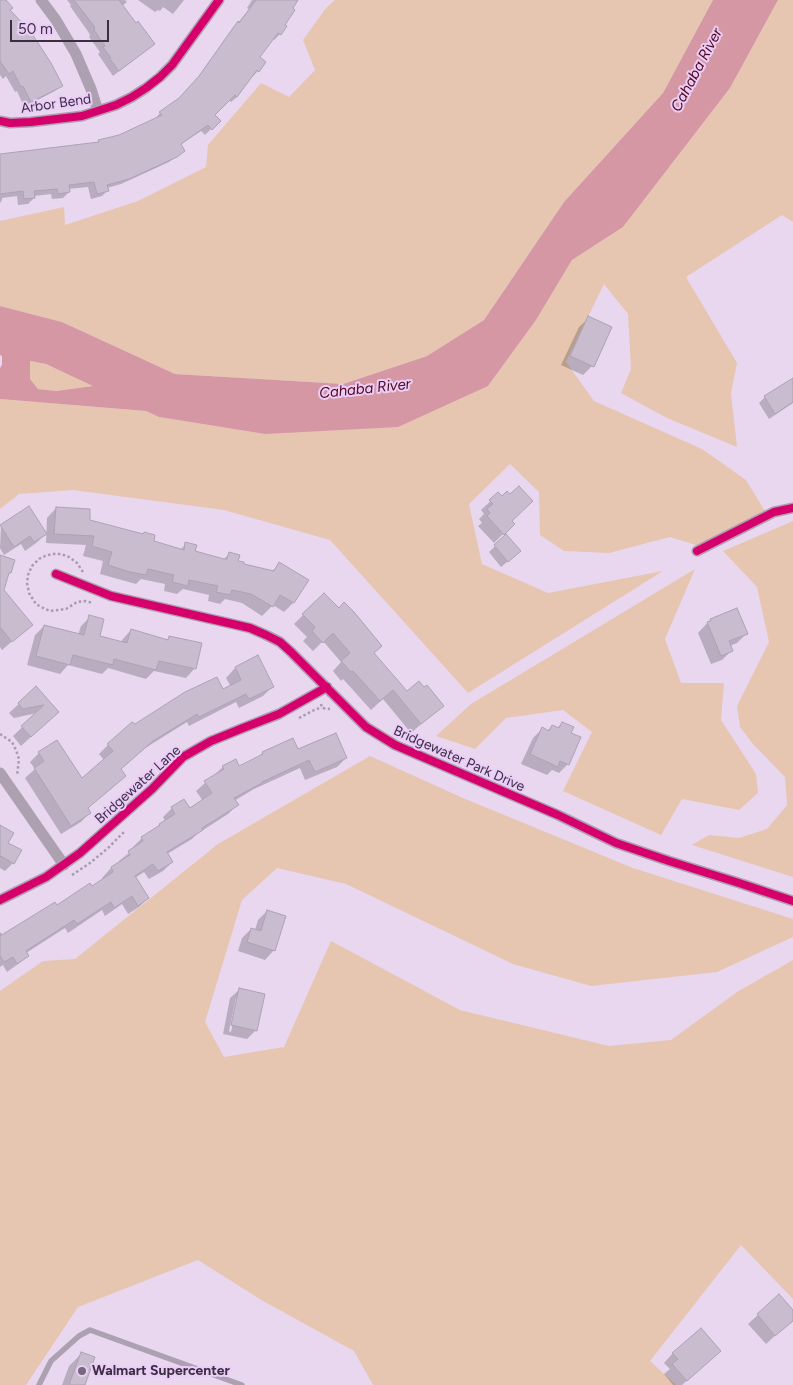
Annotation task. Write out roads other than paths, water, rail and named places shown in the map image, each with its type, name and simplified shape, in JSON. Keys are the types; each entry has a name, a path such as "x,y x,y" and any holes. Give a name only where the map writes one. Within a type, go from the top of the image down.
{"street":[{"path":"41,0 56,20 76,54 92,89 98,112"},
{"name":"Arbor Bend","path":"0,121 10,123 71,118 98,112 132,97 160,77 172,65 219,0"},
{"path":"697,551 774,512 793,508"},
{"name":"Bridgewater Park Drive","path":"56,574 111,596 258,631 280,642 366,727 395,745 616,842 793,901"},
{"name":"Bridgewater Lane","path":"0,900 46,877 80,854 152,789 183,757 211,741 279,714 327,688"},
{"path":"0,772 64,865"}],"lane":[{"path":"39,1385 51,1361 79,1336 90,1330 242,1385"}],"water":[{"name":"Cahaba River","path":"713,0 778,0 730,88 623,227 572,260 536,320 488,386 398,427 265,434 159,417 146,411 0,399 2,356 0,355 0,306 62,322 175,374 343,384 427,356 484,320 564,202 663,93","holes":["30,361 46,364 93,386 56,391 38,389 30,379"]}],"place":[{"name":"Walmart Supercenter","path":"82,1371"}]}
